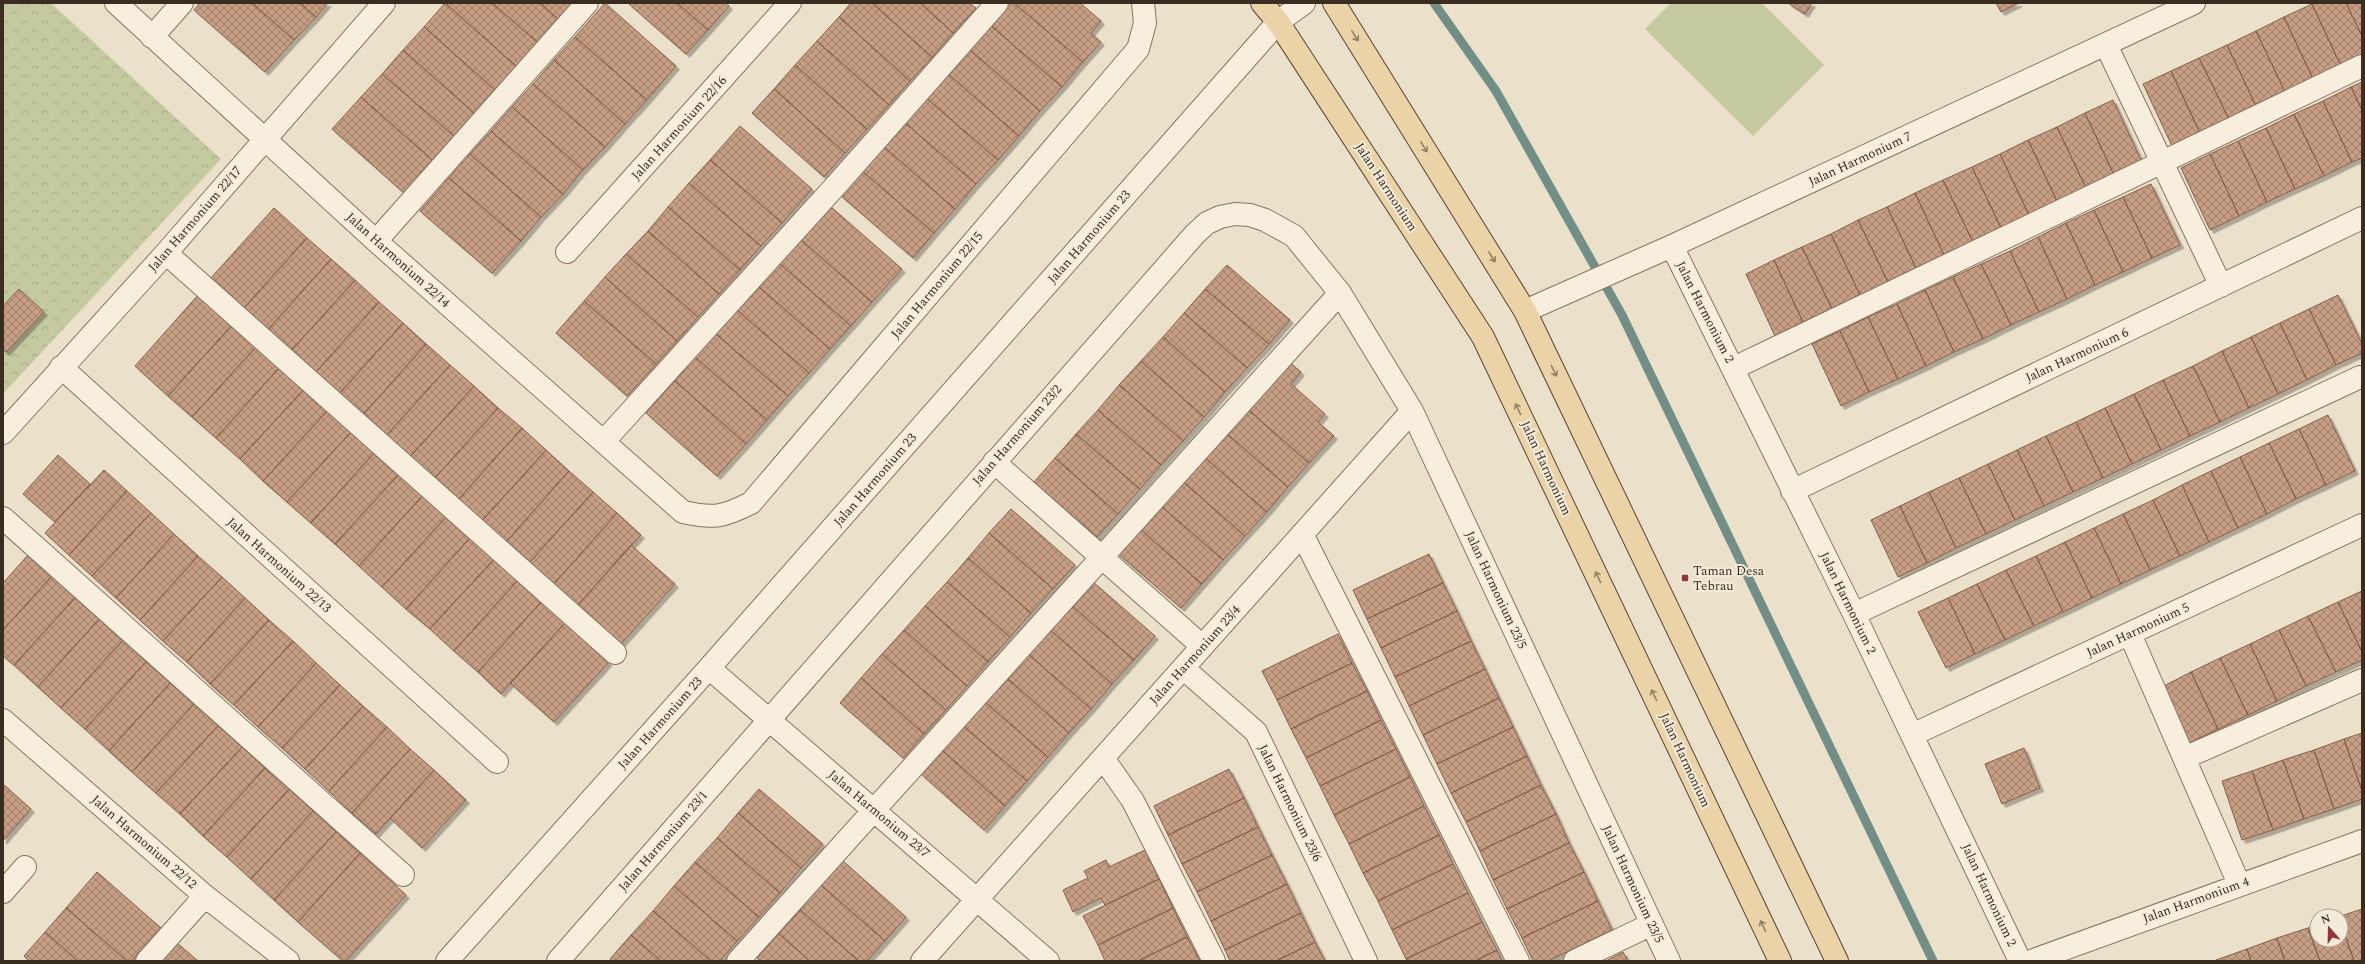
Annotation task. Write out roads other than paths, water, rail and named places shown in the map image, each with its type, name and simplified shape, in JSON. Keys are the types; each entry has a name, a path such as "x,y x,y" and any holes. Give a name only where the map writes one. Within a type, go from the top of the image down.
{"main road":[{"name":"Jalan Harmonium","path":"1262,3 1278,22 1484,336 1780,961"},
{"path":"1334,3 1525,311 1837,961"}],"street":[{"name":"Jalan Harmonium 22/14","path":"116,3 376,241 604,440 683,512"},
{"path":"152,37 182,3"},
{"name":"Jalan Harmonium 22/17","path":"3,433 166,253 384,3"},
{"path":"376,241 587,3"},
{"name":"Jalan Harmonium 22/16","path":"567,252 790,3"},
{"path":"604,440 839,182 997,3"},
{"name":"Jalan Harmonium 22/15","path":"683,512 708,517 729,514 751,503 1138,49 1145,24 1143,3"},
{"name":"Jalan Harmonium 23","path":"447,961 710,668 1278,22 1304,3"},
{"name":"Jalan Harmonium 7","path":"1525,311 1672,246 2194,3"},
{"path":"2106,45 2221,286"},
{"path":"1734,368 2362,66"},
{"name":"Jalan Harmonium 23/2","path":"769,721 1195,234 1207,223 1220,217 1235,214 1250,215 1294,236"},
{"name":"Jalan Harmonium 6","path":"1792,491 2362,218"},
{"name":"Jalan Harmonium 23/5","path":"1294,236 1340,293 1412,411 1669,961"},
{"name":"Jalan Harmonium 2","path":"1672,246 1734,368 1792,491 1854,614 2020,961"},
{"path":"166,253 614,653"},
{"path":"738,961 1340,293"},
{"name":"Jalan Harmonium 22/13","path":"61,368 497,762"},
{"path":"1854,614 2361,378"},
{"name":"Jalan Harmonium 23/4","path":"922,961 1412,411"},
{"path":"994,462 1202,646"},
{"path":"3,518 402,875"},
{"name":"Jalan Harmonium 5","path":"1912,735 2362,525"},
{"path":"1302,534 1518,961"},
{"path":"2130,634 2240,884"},
{"name":"Jalan Harmonium 23/7","path":"710,668 769,721 977,898 1048,961"},
{"name":"Jalan Harmonium 23/6","path":"1183,668 1256,732 1366,961"},
{"path":"2184,758 2362,680"},
{"name":"Jalan Harmonium 22/12","path":"3,720 205,896 288,961"},
{"name":"Jalan Harmonium 23/1","path":"558,961 769,721"},
{"path":"1103,758 1134,801 1214,961"},
{"name":"Jalan Harmonium 4","path":"2031,961 2362,841"},
{"path":"3,892 25,867"},
{"path":"147,961 205,896"},
{"path":"1575,961 1652,924"}],"waterway":[{"path":"1434,3 1496,91 1622,315 1933,961"}],"place":[{"name":"Taman Desa Tebrau","path":"1685,578"}]}
